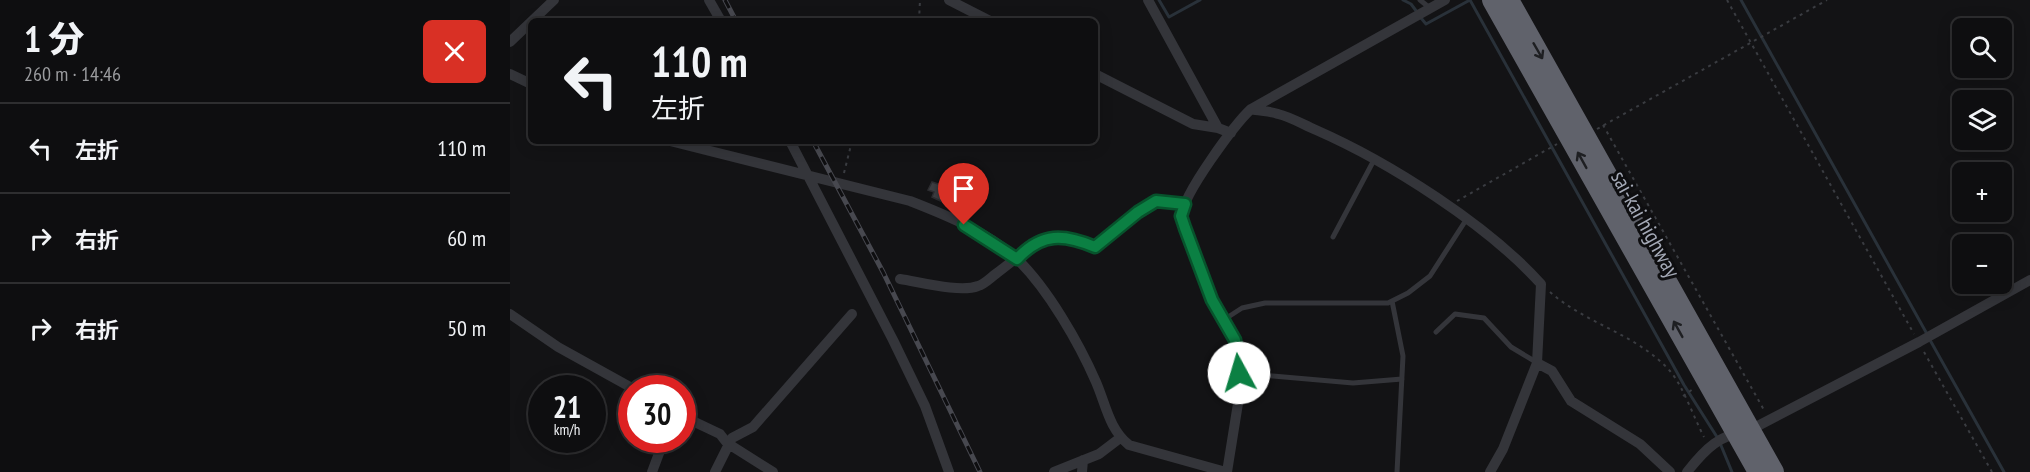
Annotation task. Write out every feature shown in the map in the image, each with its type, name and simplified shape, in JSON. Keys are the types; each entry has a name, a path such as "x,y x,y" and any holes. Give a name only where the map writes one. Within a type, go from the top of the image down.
{"highway":[{"name":"sai-kai highway","path":"1492,0 1743,431 1774,472"},
{"name":"sai-kai highway","path":"1509,0 1586,134 1743,431 1758,472"}],"street":[{"path":"535,18 554,0"},
{"path":"709,0 719,18"},
{"path":"949,0 984,18"},
{"path":"1148,0 1218,128"},
{"path":"682,144 842,182 947,215 1017,259 1043,291 1068,330 1095,381 1112,427 1120,438 1129,445 1194,468 1226,472 1240,392 1235,340 1212,300 1185,228 1181,216 1185,204 1231,133 1251,109 1445,0"},
{"path":"510,42 528,25"},
{"path":"510,74 528,83"},
{"path":"1098,76 1193,124 1218,128 1231,133"},
{"path":"1251,109 1279,114 1334,138 1374,160 1448,206 1524,266 1541,284 1537,363 1503,449 1490,472"},
{"path":"792,144 810,175 925,406 949,472"},
{"path":"900,279 962,288 978,286 1017,259 1026,249 1058,236 1074,238 1095,247 1138,212 1156,201 1185,204"},
{"path":"1687,472 1708,446 1769,420 1921,342 2030,280"},
{"path":"510,314 558,347 618,380"},
{"path":"715,472 727,443 738,433 753,427 852,314"},
{"path":"1537,363 1552,371 1571,401 1640,444 1670,472"},
{"path":"696,423 720,434 727,443 773,472"},
{"path":"1054,472 1109,448 1120,438"},
{"path":"652,472 659,453"},
{"path":"1082,472 1083,460"}],"lane":[{"path":"1420,0 1428,10"},
{"path":"1334,237 1374,160"},
{"path":"1225,319 1242,308 1265,303 1392,302 1430,276 1466,220"},
{"path":"1392,302 1403,356 1397,472"},
{"path":"1436,332 1455,314 1484,318 1511,347 1537,363"},
{"path":"1239,373 1353,383 1402,379"}],"path":[{"path":"919,18 920,0"},
{"path":"1727,0 1992,472"},
{"path":"1586,134 1827,0"},
{"path":"1604,125 1769,420"},
{"path":"1448,206 1558,143"},
{"path":"842,182 851,144"},
{"path":"1541,284 1565,305 1610,327 1655,357 1672,373 1708,446"},
{"path":"1683,396 1698,387"}],"building":[{"path":"932,182 951,188 947,204 932,197 934,192 928,190"}],"waterway":[{"path":"1159,0 1169,17 1200,0"},
{"path":"1403,0 1411,4 1417,12"},
{"path":"1421,18 1426,24 1470,0 1684,385 1717,437"},
{"path":"1741,0 1927,334"},
{"path":"1930,340 2004,472"},
{"path":"1720,443 1732,472"}],"railway":[{"path":"725,0 734,18"},
{"path":"815,144 883,272 980,472"}],"route":[{"path":"964,225 1017,259 1026,249 1058,236 1074,238 1095,247 1138,212 1156,201 1185,204 1181,216 1212,300 1235,340 1239,373"}]}
